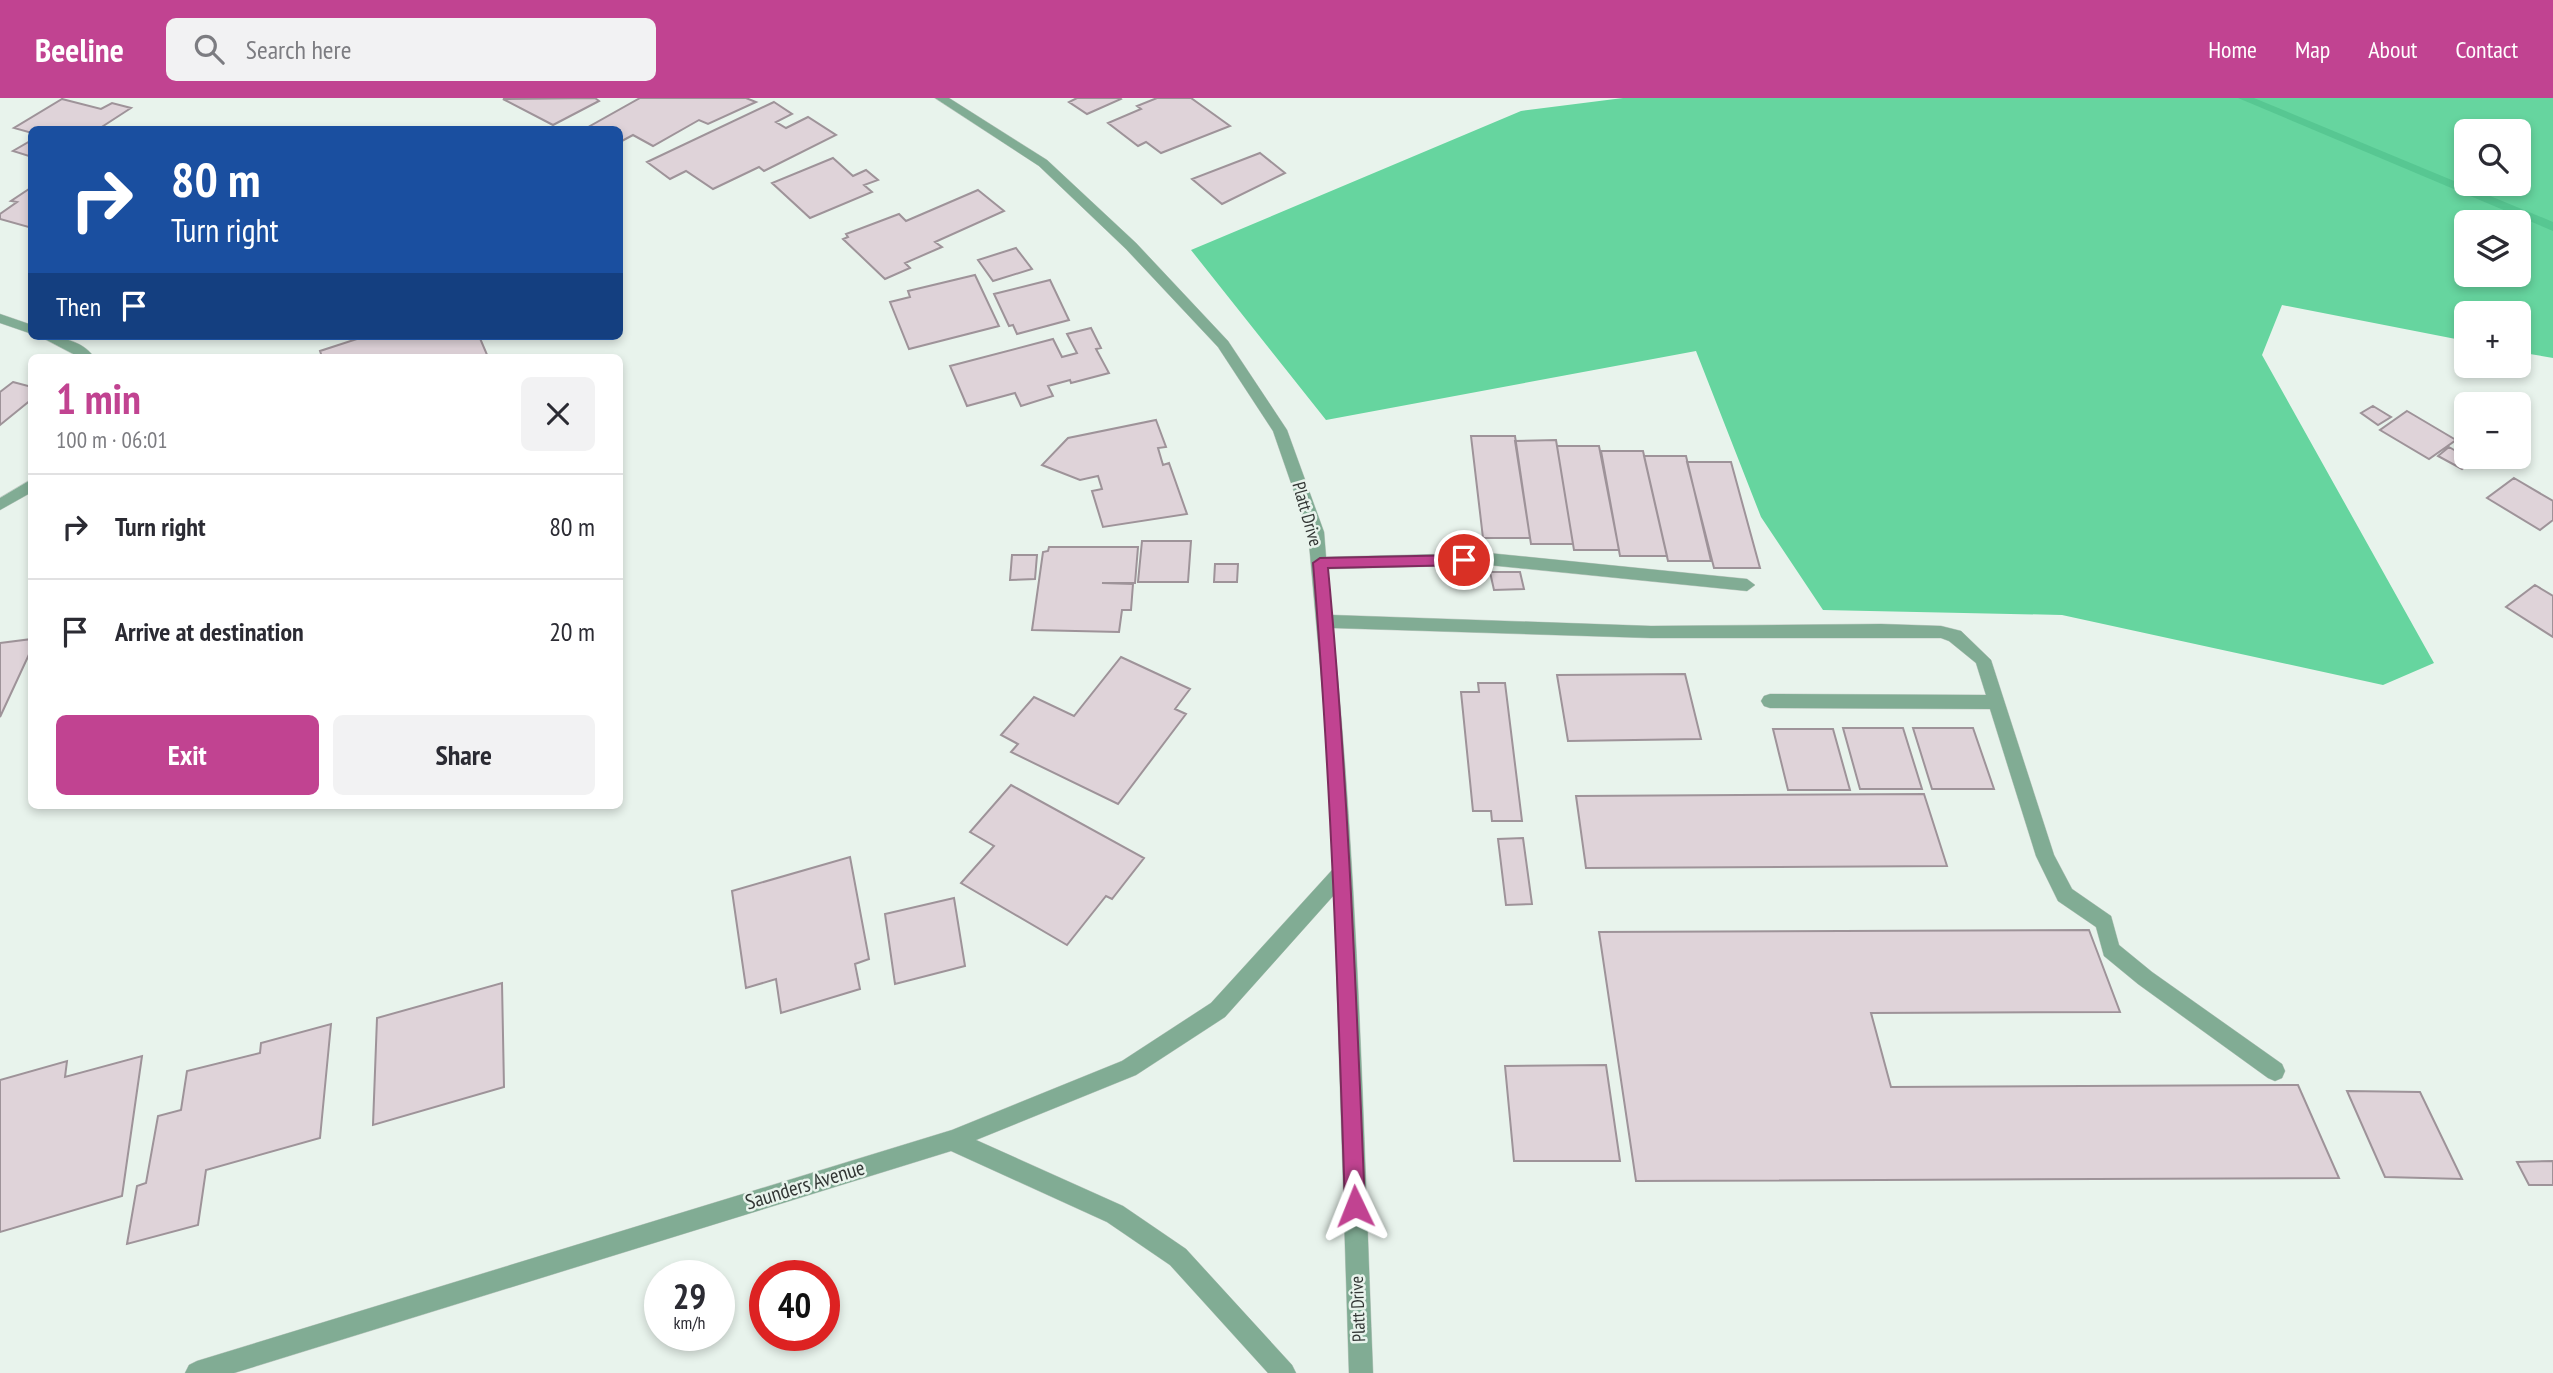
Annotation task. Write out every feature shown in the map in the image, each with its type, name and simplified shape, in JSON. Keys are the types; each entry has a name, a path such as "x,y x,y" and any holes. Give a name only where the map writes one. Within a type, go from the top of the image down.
{"street":[{"name":"Platt Drive","path":"941,98 1043,163 1131,246 1223,344 1280,430 1316,532 1335,732 1343,872 1361,1373"},
{"path":"0,318 28,328"},
{"path":"55,340 85,354"},
{"path":"0,505 28,487"},
{"path":"1320,563 1488,559 1747,585"},
{"path":"1325,621 1651,632 1941,632 1955,636 1983,660 2045,856 2065,895 2104,922 2111,950 2275,1070"},
{"path":"1770,702 1996,702"},
{"name":"Saunders Avenue","path":"197,1373 952,1139 1129,1068 1217,1010 1343,872"},
{"path":"952,1139 1115,1214 1178,1257 1284,1373"}],"green space":[{"path":"1623,98 2553,98 2553,358 2531,354 2531,301 2454,301 2454,339 2282,305 2262,355 2434,663 2383,685 2062,615 1823,610 1761,517 1696,351 1326,420 1191,250 1521,111"}],"building":[{"path":"595,98 599,101 553,125 503,99"},
{"path":"640,98 746,98 756,102 708,124 699,120 653,146 633,135 623,140 623,126 590,126"},
{"path":"1077,98 1121,99 1087,114 1069,102"},
{"path":"1157,98 1191,98 1230,126 1161,153 1146,142 1138,146 1108,123 1141,109 1137,106"},
{"path":"62,99 101,109 112,103 131,108 103,126 28,126 28,132 14,128"},
{"path":"774,102 792,114 776,122 786,128 808,117 836,135 764,171 759,167 713,189 686,171 670,179 647,162"},
{"path":"28,142 28,156 13,151"},
{"path":"1260,153 1285,173 1222,204 1192,179"},
{"path":"833,158 853,176 866,170 878,180 864,185 872,192 810,218 772,183"},
{"path":"28,190 28,227 0,219 0,214 17,202 11,201"},
{"path":"978,190 1004,211 935,242 942,247 905,263 910,268 885,279 843,239 848,237 846,234 899,214 906,221"},
{"path":"1016,248 1032,269 993,281 978,260"},
{"path":"975,275 999,326 909,349 890,302 910,297 908,291"},
{"path":"1050,280 1069,320 1017,334 1013,325 1009,326 994,294"},
{"path":"1091,328 1101,348 1096,349 1109,373 1048,386 1053,396 1021,406 1015,393 967,406 950,366 1053,339 1062,357 1077,353 1067,334"},
{"path":"354,340 481,340 487,354 321,354 320,351"},
{"path":"13,382 28,386 28,402 0,425 0,392"},
{"path":"2373,406 2391,417 2378,425 2361,413"},
{"path":"2407,411 2454,439 2454,441 2429,459 2380,430"},
{"path":"1156,420 1166,447 1158,448 1163,465 1169,463 1187,514 1103,527 1092,491 1102,489 1098,476 1080,480 1042,465 1068,438"},
{"path":"1471,436 1515,436 1530,538 1483,538"},
{"path":"1556,440 1573,544 1531,544 1515,441"},
{"path":"1557,446 1599,446 1619,550 1574,550"},
{"path":"2449,447 2454,450 2454,465 2438,456"},
{"path":"1601,451 1643,451 1667,556 1620,556"},
{"path":"1644,456 1686,456 1711,561 1668,561"},
{"path":"1687,462 1731,462 1760,568 1714,568"},
{"path":"2514,478 2553,501 2553,520 2540,530 2487,498"},
{"path":"1142,541 1191,541 1188,582 1138,582"},
{"path":"1049,547 1138,547 1135,583 1102,583 1133,584 1131,610 1122,610 1119,632 1032,630 1043,552 1048,551"},
{"path":"1012,555 1037,555 1035,579 1010,580"},
{"path":"1215,564 1238,564 1237,582 1214,582"},
{"path":"1490,572 1520,572 1524,589 1494,590"},
{"path":"2535,585 2553,596 2553,637 2506,607"},
{"path":"28,640 28,657 0,717 0,643"},
{"path":"1121,657 1190,689 1175,709 1186,714 1118,804 1011,752 1018,744 1001,735 1034,697 1074,716"},
{"path":"1685,674 1701,739 1568,741 1557,675"},
{"path":"1478,683 1505,683 1522,821 1492,821 1491,811 1473,811 1461,692 1479,692"},
{"path":"1843,728 1903,728 1922,789 1860,789"},
{"path":"1913,728 1973,728 1994,789 1932,789"},
{"path":"1773,729 1833,729 1850,790 1788,790"},
{"path":"1011,785 1144,858 1112,899 1106,896 1067,945 961,883 994,846 970,832"},
{"path":"1924,794 1947,866 1586,868 1576,796"},
{"path":"1523,838 1532,904 1506,905 1498,839"},
{"path":"850,857 869,959 855,964 860,989 781,1013 776,979 746,988 732,891"},
{"path":"954,898 965,966 895,984 885,914"},
{"path":"2089,930 2120,1012 1871,1013 1891,1087 2298,1085 2339,1178 1636,1181 1599,932"},
{"path":"502,983 504,1087 373,1125 377,1018"},
{"path":"331,1024 320,1138 206,1170 198,1225 127,1244 137,1186 146,1183 158,1116 181,1110 187,1071 260,1053 261,1043"},
{"path":"142,1056 122,1196 0,1232 0,1080 67,1061 65,1077"},
{"path":"1606,1065 1620,1161 1514,1161 1505,1066"},
{"path":"2347,1091 2420,1092 2462,1179 2385,1177"},
{"path":"2553,1161 2553,1185 2529,1185 2517,1162"}],"waterway":[{"path":"2244,98 2553,227"}],"route":[{"path":"1355,1206 1343,872 1335,732 1320,563 1464,560"}]}
